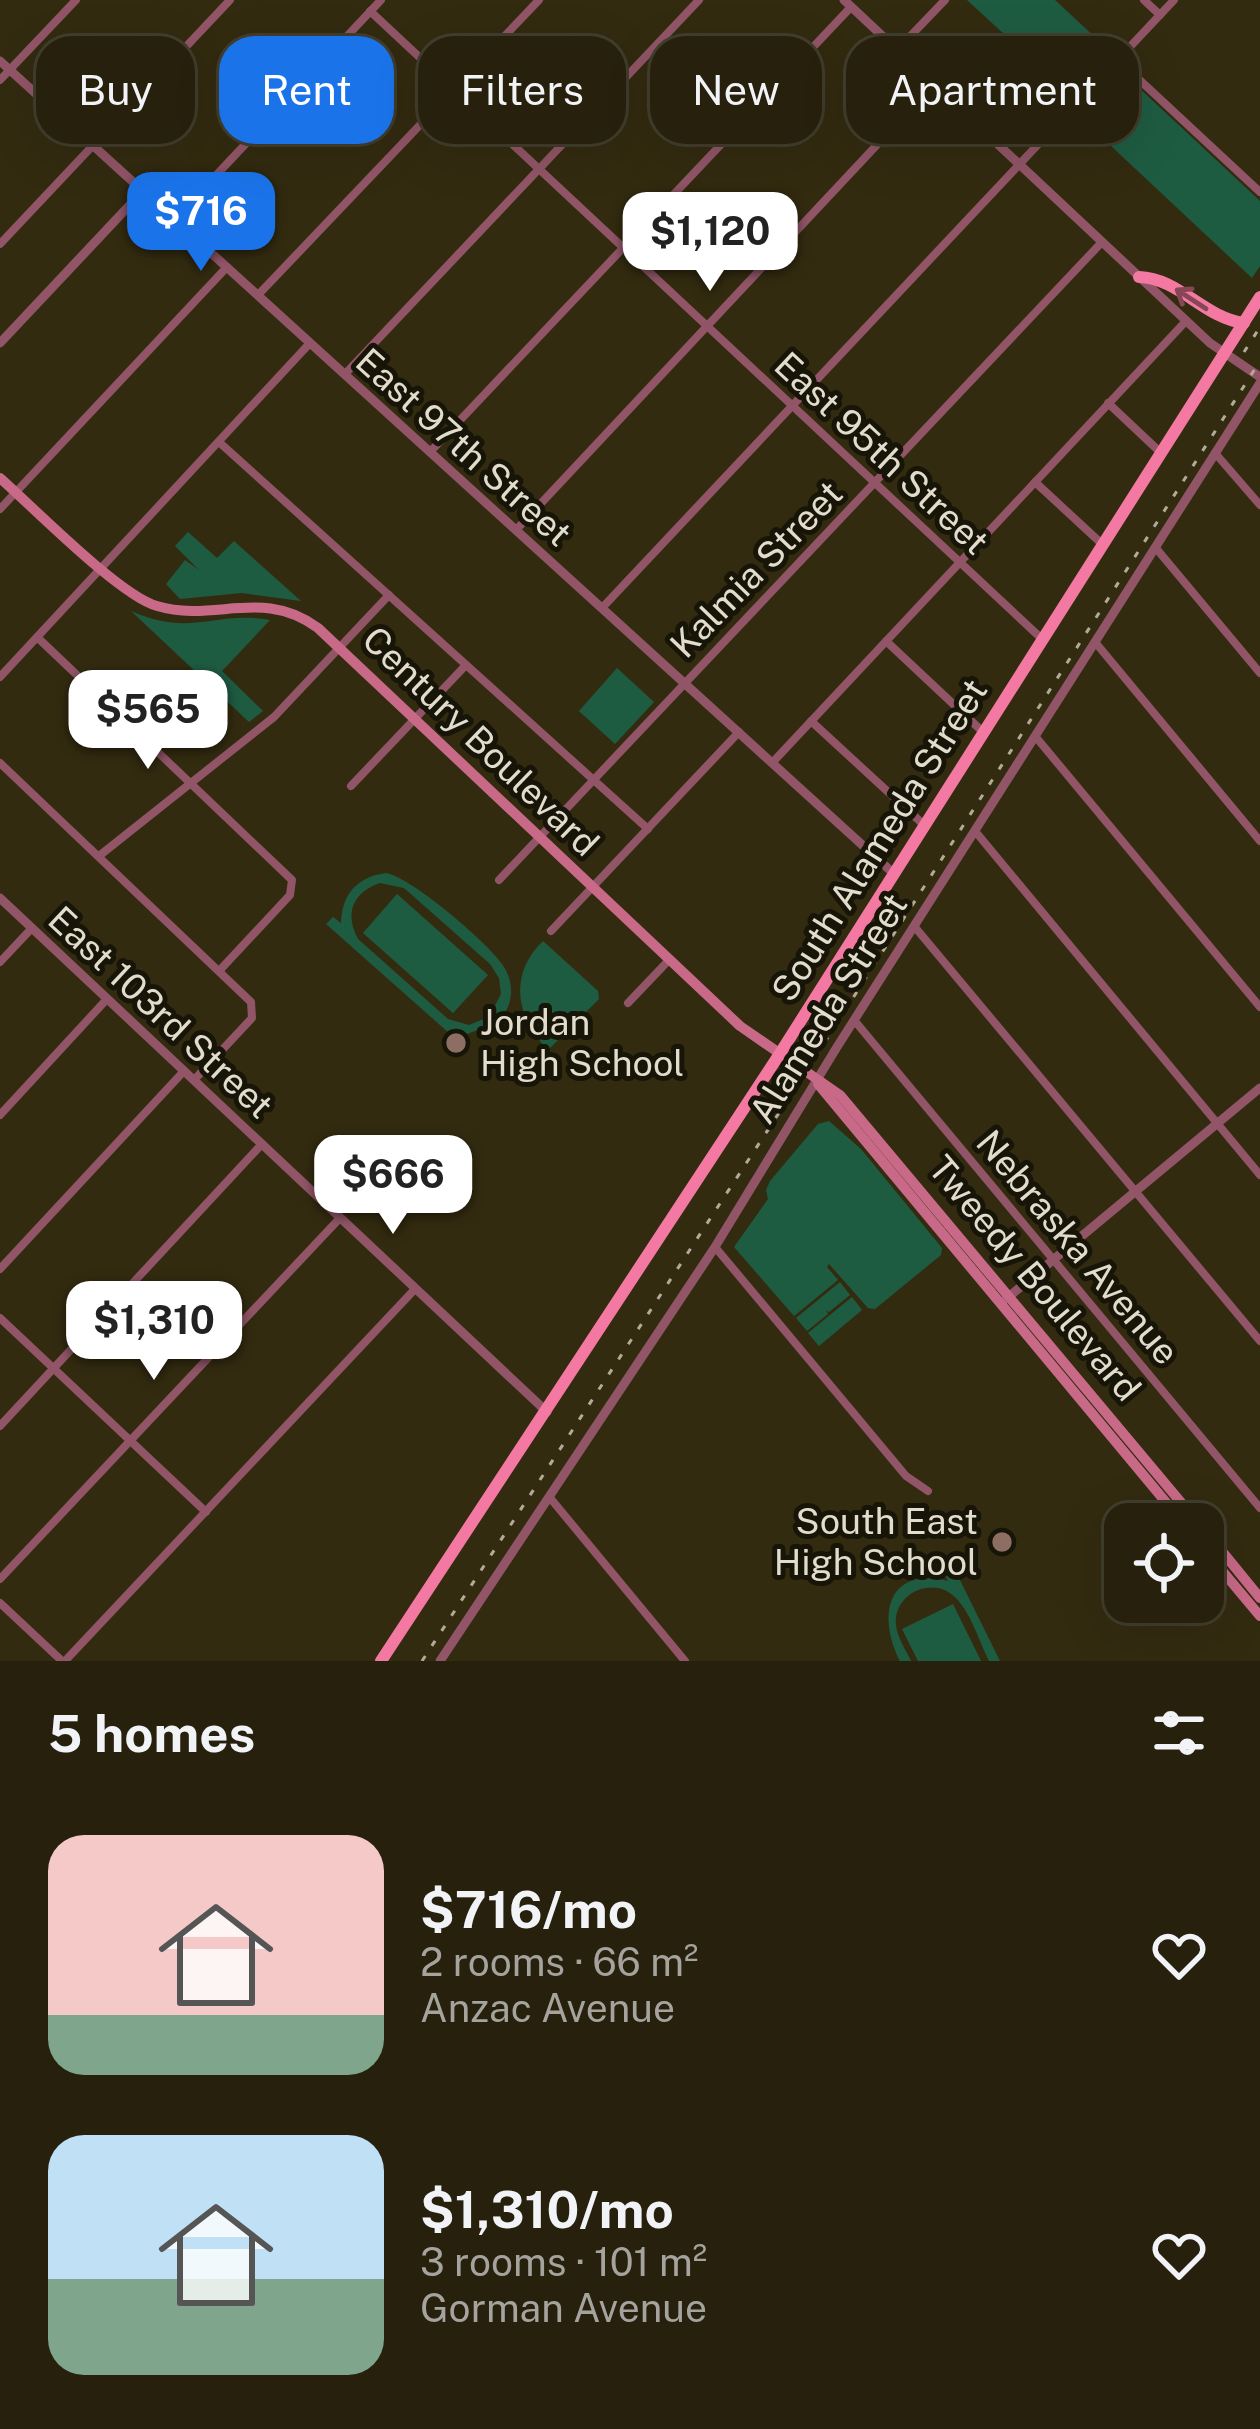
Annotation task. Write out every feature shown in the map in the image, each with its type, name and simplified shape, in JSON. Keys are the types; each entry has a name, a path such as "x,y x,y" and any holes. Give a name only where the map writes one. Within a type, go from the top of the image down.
{"main road":[{"path":"1139,277 1158,277 1223,319 1244,322"},
{"name":"South Alameda Street","path":"547,1412 783,1057 892,872 1161,452 1228,357 1260,298"},
{"name":"Century Boulevard","path":"0,478 134,596 154,605 197,612 252,606 281,609 307,620 740,1026 783,1057"},
{"name":"Tweedy Boulevard","path":"783,1057 816,1082 1181,1503"},
{"name":"Tweedy Boulevard","path":"1006,1299 1167,1503"},
{"path":"381,1661 547,1412"},
{"name":"Tweedy Boulevard","path":"1224,1554 1260,1598"},
{"path":"1224,1573 1260,1616"}],"street":[{"path":"0,80 76,0"},
{"path":"0,244 230,0"},
{"path":"174,220 381,0"},
{"path":"505,36 539,0"},
{"path":"344,374 699,0"},
{"path":"910,36 945,0"},
{"path":"1144,0 1160,15"},
{"path":"1139,36 1174,0"},
{"path":"430,452 847,3 882,36"},
{"name":"East 95th Street","path":"370,11 418,57"},
{"name":"East 97th Street","path":"0,61 892,872"},
{"path":"1139,79 1260,192"},
{"path":"258,296 418,129"},
{"name":"East 95th Street","path":"511,144 1042,640"},
{"path":"516,530 878,144"},
{"path":"997,144 1186,321 1255,376"},
{"path":"602,608 1037,144"},
{"path":"0,343 143,191"},
{"name":"Kalmia Street","path":"499,880 1102,242"},
{"path":"0,509 227,267"},
{"path":"772,763 1186,321"},
{"path":"0,677 310,343"},
{"name":"Alameda Street","path":"440,1661 715,1247 1215,453 1255,376"},
{"path":"1108,404 1161,452"},
{"path":"219,442 648,829"},
{"path":"1215,453 1260,505"},
{"path":"1035,482 1102,544"},
{"path":"1155,547 1260,673"},
{"path":"99,856 274,717 388,595"},
{"path":"37,637 288,874 294,886 290,896 220,970"},
{"path":"886,641 982,732"},
{"path":"1095,642 1260,841"},
{"path":"351,786 466,665"},
{"path":"811,721 923,825"},
{"path":"551,931 739,732"},
{"path":"1035,736 1260,1007"},
{"path":"0,763 246,994 254,1010 252,1018 194,1080"},
{"path":"974,831 1260,1175"},
{"name":"East 103rd Street","path":"0,898 547,1412"},
{"path":"914,926 1260,1341"},
{"path":"0,962 32,928"},
{"path":"628,1003 669,960"},
{"path":"0,1115 107,999"},
{"name":"Nebraska Avenue","path":"854,1020 1260,1508"},
{"path":"0,1269 184,1071"},
{"path":"1006,1299 1260,1088"},
{"path":"0,1426 262,1144"},
{"path":"0,1579 340,1218"},
{"path":"715,1247 906,1476 928,1491"},
{"path":"0,1603 64,1661 416,1289"},
{"path":"0,1318 206,1512"},
{"path":"551,1499 685,1661"}],"green space":[{"path":"967,0 1055,0 1094,36 1006,36"},
{"path":"1139,88 1260,201 1260,266 1252,278 1109,144 1139,144"},
{"path":"188,532 217,558 234,541 301,601 242,593 180,599 166,584 185,560 199,570 175,546"},
{"path":"131,611 170,622 270,620 222,671 263,711 249,722"},
{"path":"617,668 654,702 615,744 579,711"},
{"path":"386,873 449,913 496,957 511,990 498,1021 458,1041 326,924 333,917 341,923 353,889 367,878","holes":["380,883 404,888 490,964 499,978 501,994 489,1017 469,1025 448,1019 358,939 352,921 357,898"]},
{"path":"397,894 488,975 453,1013 363,933"},
{"path":"543,941 598,991 599,999 548,1050 529,1024 520,996 525,968"},
{"path":"829,1121 861,1149 942,1248 941,1255 875,1309 868,1308 829,1264 838,1280 794,1316 734,1247 768,1199 770,1181 818,1124"},
{"path":"840,1282 850,1295 826,1310 828,1314 807,1331 796,1318"},
{"path":"852,1297 862,1310 819,1346 808,1333"},
{"path":"950,1560 1000,1661 989,1661 957,1599 931,1588 913,1592 900,1606 897,1630 911,1661 900,1661 889,1627 892,1598 912,1581 948,1581 940,1565"},
{"path":"953,1604 981,1661 918,1661 902,1629"}],"railway":[{"path":"1244,352 1260,327"},
{"path":"422,1661 1260,361"}],"place":[{"name":"Jordan High School","path":"456,1043"},
{"name":"South East High School","path":"1002,1542"}]}
